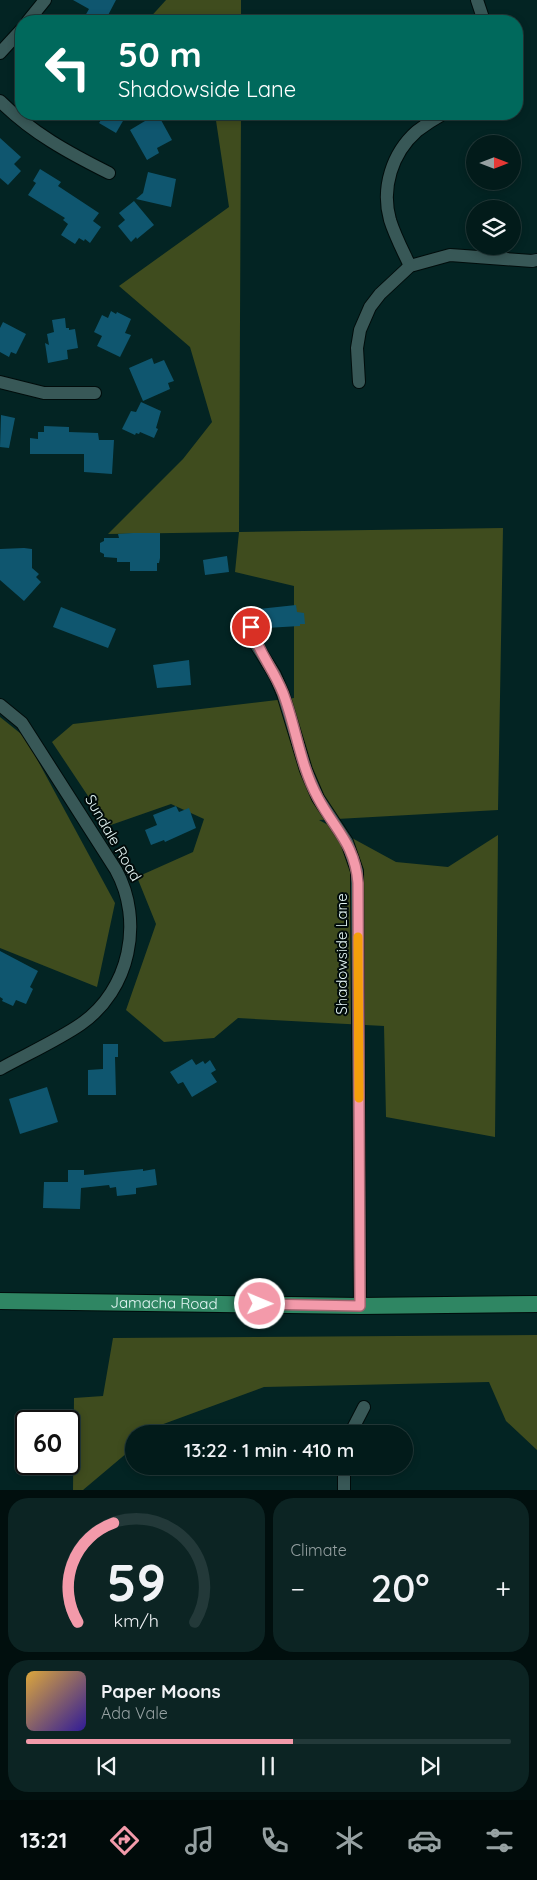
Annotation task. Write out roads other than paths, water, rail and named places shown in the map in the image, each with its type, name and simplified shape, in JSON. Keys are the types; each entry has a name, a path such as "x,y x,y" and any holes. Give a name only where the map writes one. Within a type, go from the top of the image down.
{"main road":[{"name":"Jamacha Road","path":"0,1301 360,1306 537,1304"}],"street":[{"path":"33,15 45,0"},
{"path":"477,0 482,15"},
{"path":"0,53 15,37"},
{"path":"0,101 15,115"},
{"path":"20,120 62,149 109,173"},
{"path":"410,266 390,218 387,195 388,184 395,160 409,140 418,130 434,120"},
{"path":"359,382 357,348 360,330 370,307 380,294 410,266 450,255 537,260"},
{"path":"0,382 44,393 94,393"},
{"name":"Shadowside Lane","path":"251,627 255,643 275,675 283,694 306,770 315,791 347,842 357,871 360,1306"},
{"name":"Sundale Road","path":"0,705 22,723 116,870 124,884 131,921 126,962 114,989 97,1010 81,1024 0,1069"},
{"path":"355,1425 364,1408"},
{"path":"344,1475 344,1490"}]}
